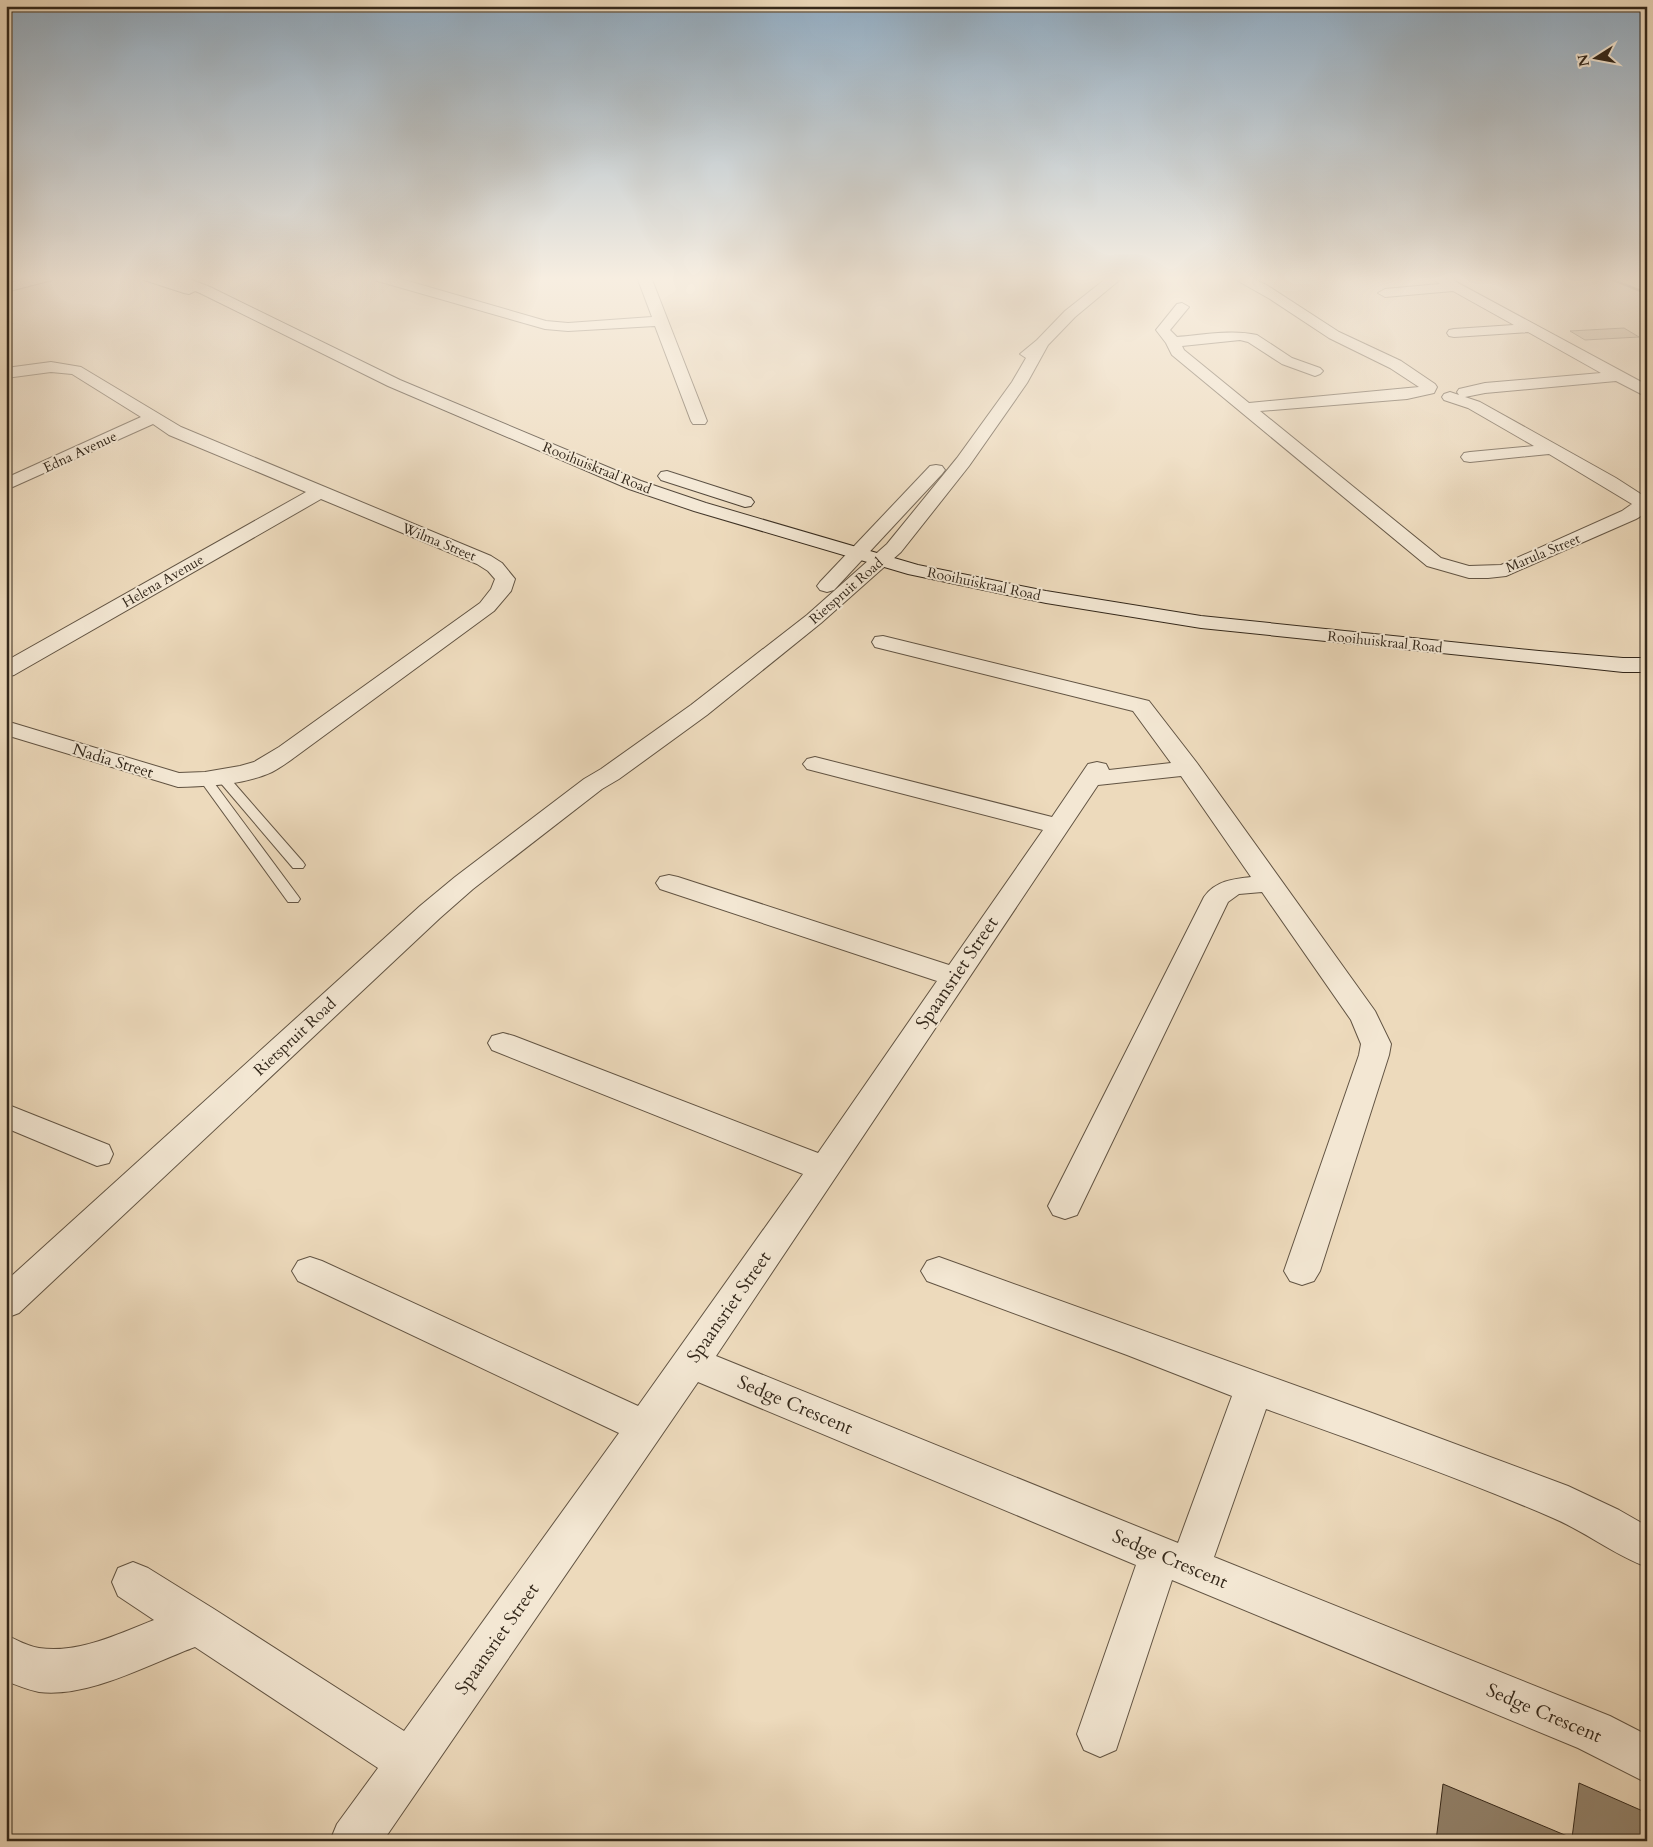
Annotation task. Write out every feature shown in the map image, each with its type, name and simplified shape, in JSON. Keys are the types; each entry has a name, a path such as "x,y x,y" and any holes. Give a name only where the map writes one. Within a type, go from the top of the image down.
{"street":[{"path":"677,363 699,421"},
{"name":"Rietspruit Road","path":"593,784 617,758 689,695 822,592 946,459 1018,363"},
{"name":"Rietspruit Road","path":"6,1303 430,912 464,883 593,784 610,774 699,710 814,619 887,555 963,462 1019,383 1030,363"},
{"name":"Marula Street","path":"1190,363 1428,558 1456,569 1492,572 1511,568 1629,515 1644,504 1627,492 1404,363"},
{"path":"1295,363 1315,371"},
{"name":"Marula Street","path":"1391,363 1451,392"},
{"path":"1594,363 1647,392"},
{"name":"Rooihuiskraal Road","path":"356,364 606,455"},
{"name":"Rooihuiskraal Road","path":"356,364 394,383 636,484 700,507 887,555 915,570 1046,597 1201,622 1475,651 1623,665 1647,665"},
{"name":"Wilma Street","path":"6,373 51,367 82,373 153,418 196,440 484,560 501,573 505,579 501,591 486,607 287,752 263,767 214,778"},
{"path":"1244,408 1647,374"},
{"name":"Edna Avenue","path":"6,485 153,418"},
{"path":"1470,457 1552,449"},
{"name":"Rooihuiskraal Road","path":"653,471 863,548"},
{"name":"Helena Avenue","path":"6,670 320,492"},
{"path":"883,642 1140,706 1148,713 1188,768 1365,1018 1376,1044 1374,1055 1302,1271"},
{"name":"Nadia Street","path":"6,728 167,778 214,778"},
{"path":"816,764 1057,826"},
{"name":"Spaansriet Street","path":"354,1841 691,1362 1094,774 1188,768"},
{"path":"670,883 955,976"},
{"path":"1065,1206 1217,897 1232,887 1268,883"},
{"path":"503,1043 824,1169"},
{"path":"6,1115 97,1154"},
{"path":"310,1271 645,1427"},
{"path":"939,1271 1372,1430 1568,1505 1606,1523 1647,1548"},
{"name":"Sedge Crescent","path":"691,1362 1594,1732 1647,1760"},
{"path":"1100,1734 1175,1561 1254,1388"},
{"path":"134,1582 410,1762"},
{"path":"6,1657 16,1664 51,1672 86,1668 199,1624"}],"lane":[{"path":"214,778 298,865"},
{"path":"214,778 293,899"}],"building":[{"path":"1579,1783 1645,1812 1643,1841 1436,1841 1443,1784 1572,1838"}]}
